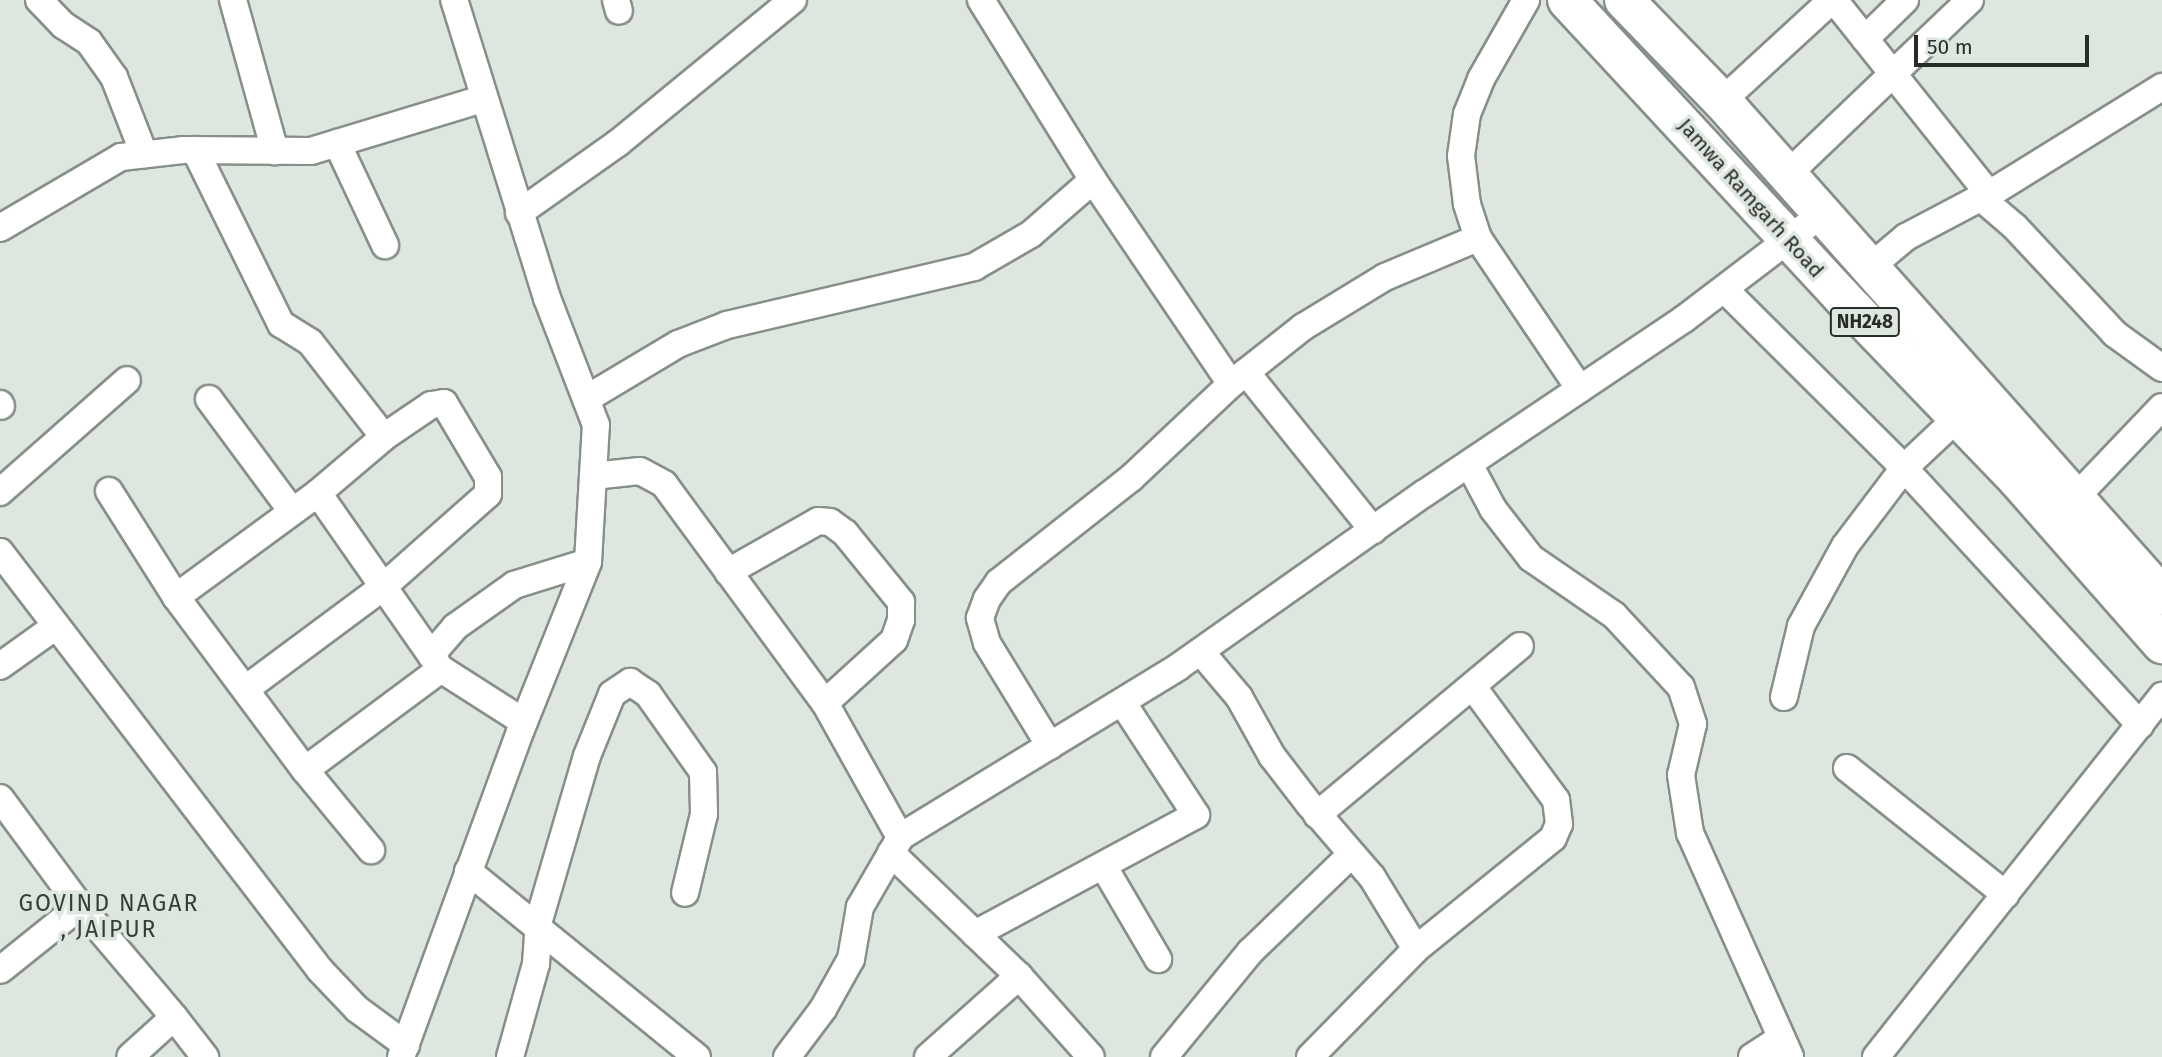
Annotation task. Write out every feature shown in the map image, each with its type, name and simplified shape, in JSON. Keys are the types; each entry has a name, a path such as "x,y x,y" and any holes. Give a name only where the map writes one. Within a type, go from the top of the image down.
{"highway":[{"name":"Jamwa Ramgarh Road","path":"1567,0 1791,242 2017,479 2162,644"},
{"name":"Jamwa Ramgarh Road","path":"1638,5 1868,269 2076,497 2162,596"}],"street":[{"path":"39,0 63,25 89,42 114,77 144,154"},
{"path":"233,0 275,150"},
{"path":"0,552 320,970 357,1009 404,1051 524,722 588,562 596,425 519,213 482,99 454,0"},
{"path":"519,213 618,143 793,0"},
{"path":"981,0 1093,180 1239,378 1373,530"},
{"path":"1527,0 1481,79 1467,114 1461,156 1467,204 1478,238 1580,389"},
{"path":"1722,101 1833,0 1895,76 1984,195 2115,334 2162,368"},
{"path":"1865,39 1905,0"},
{"path":"1787,174 1895,76 1970,0"},
{"path":"1868,269 1906,237 1984,195 2162,87"},
{"path":"0,228 121,157 195,150 311,151 482,99"},
{"path":"337,143 385,245"},
{"path":"195,150 281,324 310,342 384,437"},
{"path":"586,399 678,344 727,325 974,267 1031,234 1093,180"},
{"path":"786,1057 823,1009 851,959 860,907 896,845 1201,652 1373,530 1725,290 1791,242 1822,214"},
{"path":"1050,746 987,643 980,618 987,599 999,582 1131,478 1239,378 1303,327 1385,277 1478,238"},
{"path":"1725,290 1905,468 2140,725"},
{"path":"0,492 127,380"},
{"path":"209,398 292,512"},
{"path":"176,597 318,493 384,437 431,405 444,403 488,477 489,486 481,505 383,587 247,688"},
{"path":"2076,497 2162,407"},
{"path":"1784,697 1801,626 1845,546 1905,468 1957,418"},
{"path":"1469,464 1493,509 1531,558 1614,615 1681,687 1693,724 1681,775 1690,833 1785,1048 1752,1057"},
{"path":"593,476 640,471 664,484 825,703 896,845 975,934 1019,976 1091,1057"},
{"path":"109,491 176,597 247,688 305,770 371,850"},
{"path":"318,493 436,662 524,722"},
{"path":"728,572 818,521 830,522 845,533 901,602 894,640 825,703"},
{"path":"305,770 436,662 455,627 514,585 588,562"},
{"path":"0,666 56,626"},
{"path":"1317,815 1382,765 1445,705 1473,687 1520,646"},
{"path":"1201,652 1239,697 1272,756 1317,815 1372,877 1416,949"},
{"path":"510,1057 536,964 538,927 596,732 612,694 630,682 648,694 703,772 704,814 685,893"},
{"path":"1310,1057 1416,949 1553,838 1559,824 1556,800 1473,687"},
{"path":"1876,1057 2162,696"},
{"path":"975,934 1104,867 1196,815 1122,702"},
{"path":"1847,768 2006,895"},
{"path":"0,799 80,906 205,1057"},
{"path":"1164,1057 1250,952 1352,854"},
{"path":"1104,867 1158,959"},
{"path":"468,871 538,927 666,1046 696,1057"},
{"path":"0,970 80,906"},
{"path":"928,1057 1019,976"},
{"path":"130,1057 174,1017"}],"district":[{"name":"GOVIND NAGAR , JAIPUR","path":"109,916"}]}
